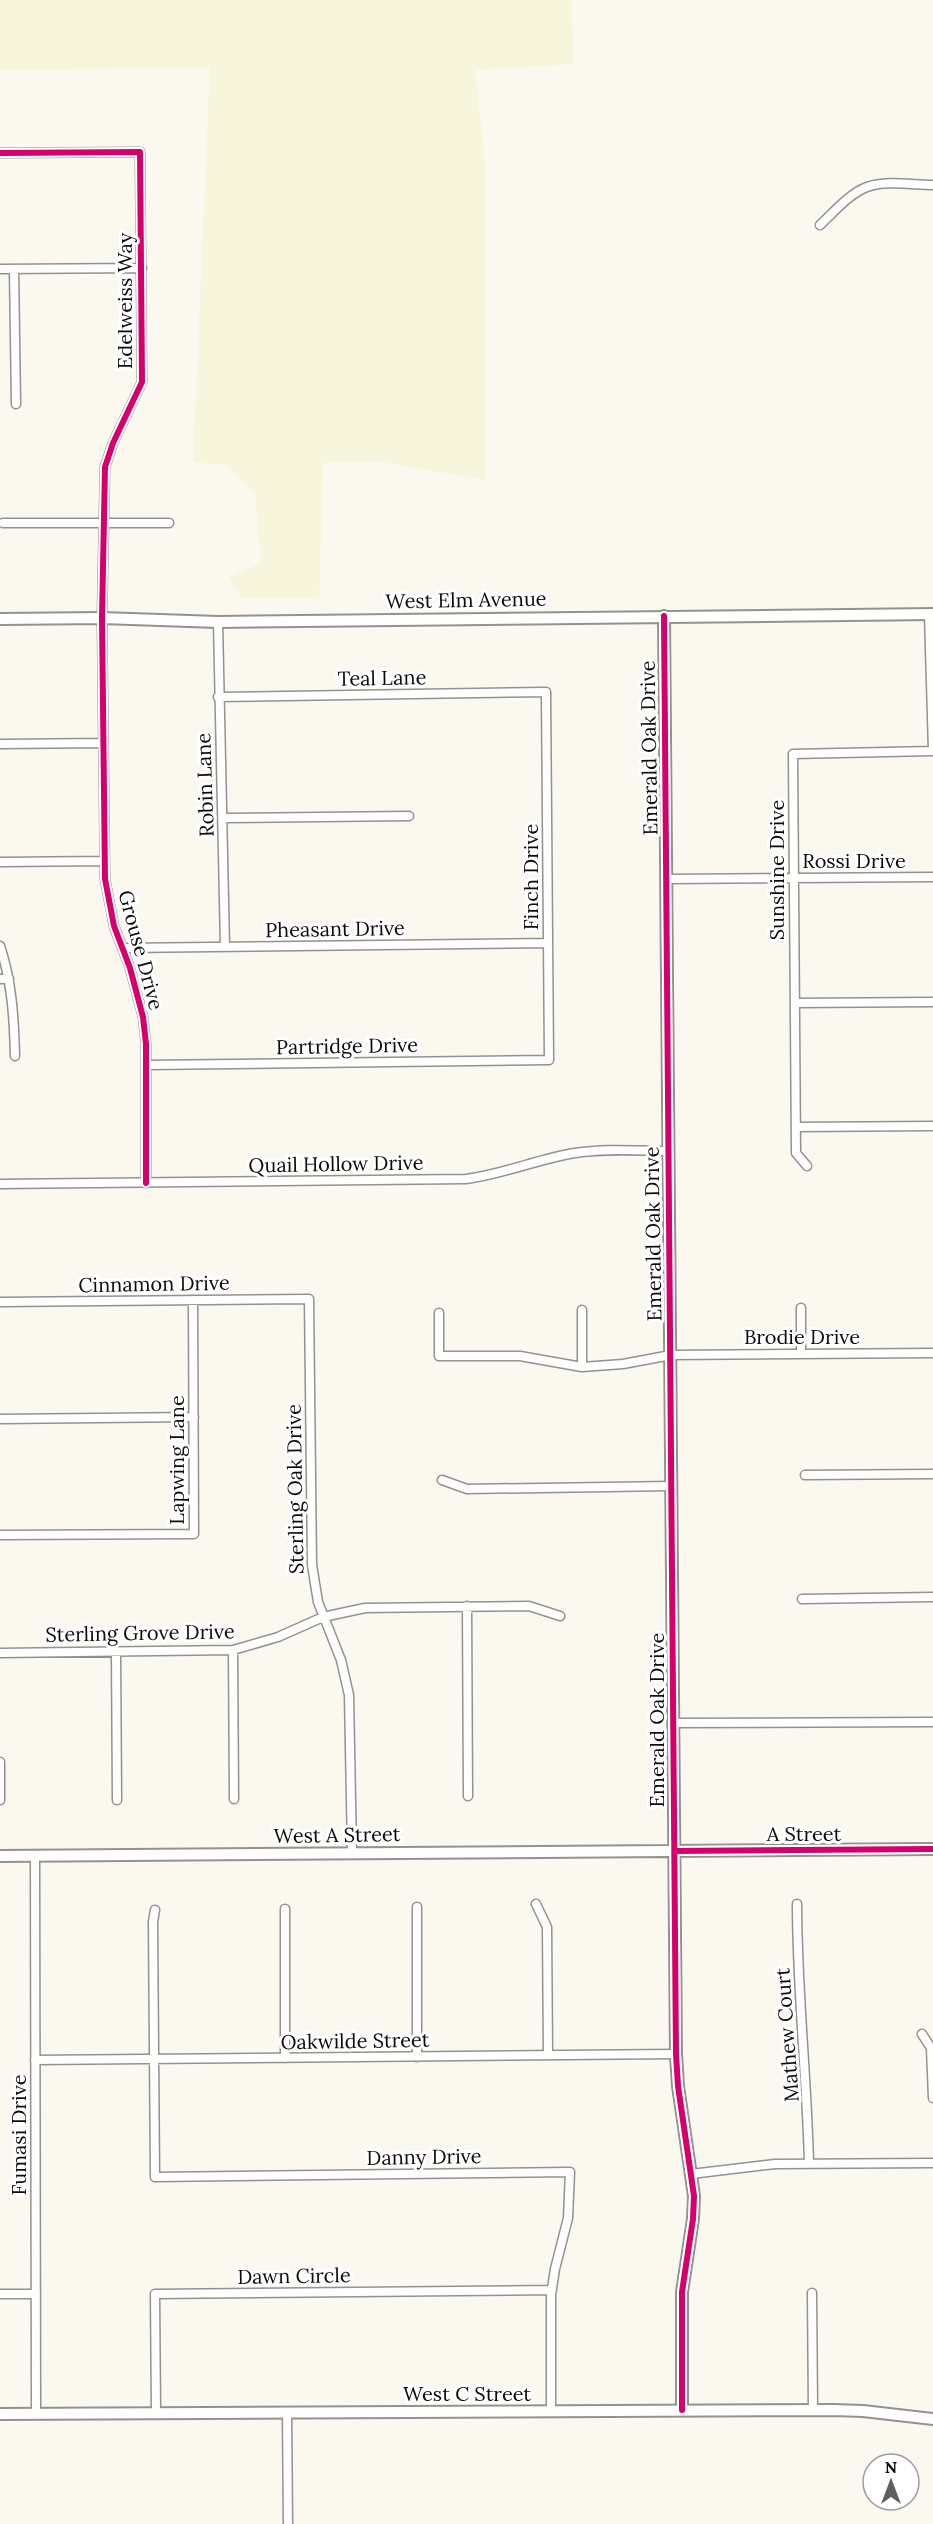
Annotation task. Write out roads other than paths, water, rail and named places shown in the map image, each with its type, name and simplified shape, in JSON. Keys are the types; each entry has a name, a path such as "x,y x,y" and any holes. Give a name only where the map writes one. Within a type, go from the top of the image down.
{"street":[{"name":"Edelweiss Way","path":"0,153 140,152 142,382 113,443 105,467 102,618"},
{"path":"820,225 867,187 877,184 933,185"},
{"path":"0,269 142,268"},
{"path":"14,269 16,404"},
{"path":"3,523 169,523"},
{"path":"931,614 933,751"},
{"name":"West Elm Avenue","path":"0,619 102,618 218,622 931,614"},
{"name":"Emerald Oak Drive","path":"664,616 676,2054 678,2086 692,2174 693,2219 682,2292 682,2410"},
{"name":"Grouse Drive","path":"102,618 105,861 108,901 137,990 143,1017 146,1065 146,1183"},
{"name":"Robin Lane","path":"218,622 225,946"},
{"name":"Teal Lane","path":"218,697 546,692"},
{"name":"Finch Drive","path":"546,692 549,1060"},
{"path":"0,744 103,743"},
{"name":"Sunshine Drive","path":"807,1166 796,1153 793,754 933,751"},
{"path":"224,818 409,816"},
{"path":"0,862 105,861"},
{"name":"Rossi Drive","path":"667,879 933,877"},
{"name":"Pheasant Drive","path":"122,948 548,943"},
{"path":"0,946 5,979 14,1013 15,1056"},
{"path":"795,1003 933,1002"},
{"name":"Partridge Drive","path":"146,1065 549,1060"},
{"path":"796,1127 933,1126"},
{"name":"Quail Hollow Drive","path":"0,1184 466,1179 512,1171 576,1153 669,1151"},
{"name":"Cinnamon Drive","path":"0,1302 309,1299"},
{"name":"Sterling Oak Drive","path":"309,1299 312,1565 314,1584 323,1617 341,1660 349,1695 352,1852"},
{"name":"Lapwing Lane","path":"0,1535 194,1534 193,1300"},
{"path":"801,1308 801,1354"},
{"path":"582,1310 582,1367"},
{"name":"Brodie Drive","path":"439,1313 439,1356 520,1356 582,1367 623,1364 671,1355 933,1353"},
{"path":"0,1419 194,1418"},
{"path":"805,1476 933,1474"},
{"path":"442,1480 467,1489 672,1486"},
{"path":"802,1599 933,1597"},
{"path":"467,1606 468,1796"},
{"name":"Sterling Grove Drive","path":"0,1653 233,1650 278,1637 323,1617 364,1608 530,1606 560,1617"},
{"path":"233,1650 234,1799"},
{"path":"116,1652 117,1800"},
{"path":"674,1723 933,1722"},
{"path":"0,1762 0,1800"},
{"name":"A Street","path":"675,1851 933,1849"},
{"name":"West A Street","path":"0,1856 675,1851"},
{"name":"Fumasi Drive","path":"35,1855 36,2414"},
{"path":"536,1904 547,1927 548,2055"},
{"name":"Mathew Court","path":"797,1905 798,1957 808,2093 809,2164"},
{"path":"417,1907 417,2057"},
{"path":"285,1909 285,2058"},
{"path":"155,1910 153,1922 155,2059"},
{"path":"922,2034 931,2048 933,2098"},
{"name":"Oakwilde Street","path":"35,2060 676,2054"},
{"name":"Danny Drive","path":"155,2059 155,2177 570,2172 568,2218 552,2290 551,2411"},
{"path":"692,2174 737,2167 933,2163"},
{"name":"Dawn Circle","path":"156,2413 155,2294 552,2290"},
{"path":"0,2294 36,2294"},
{"path":"812,2294 813,2410"},
{"name":"West C Street","path":"0,2414 813,2410 863,2411 933,2419"},
{"path":"287,2412 288,2524"}]}
